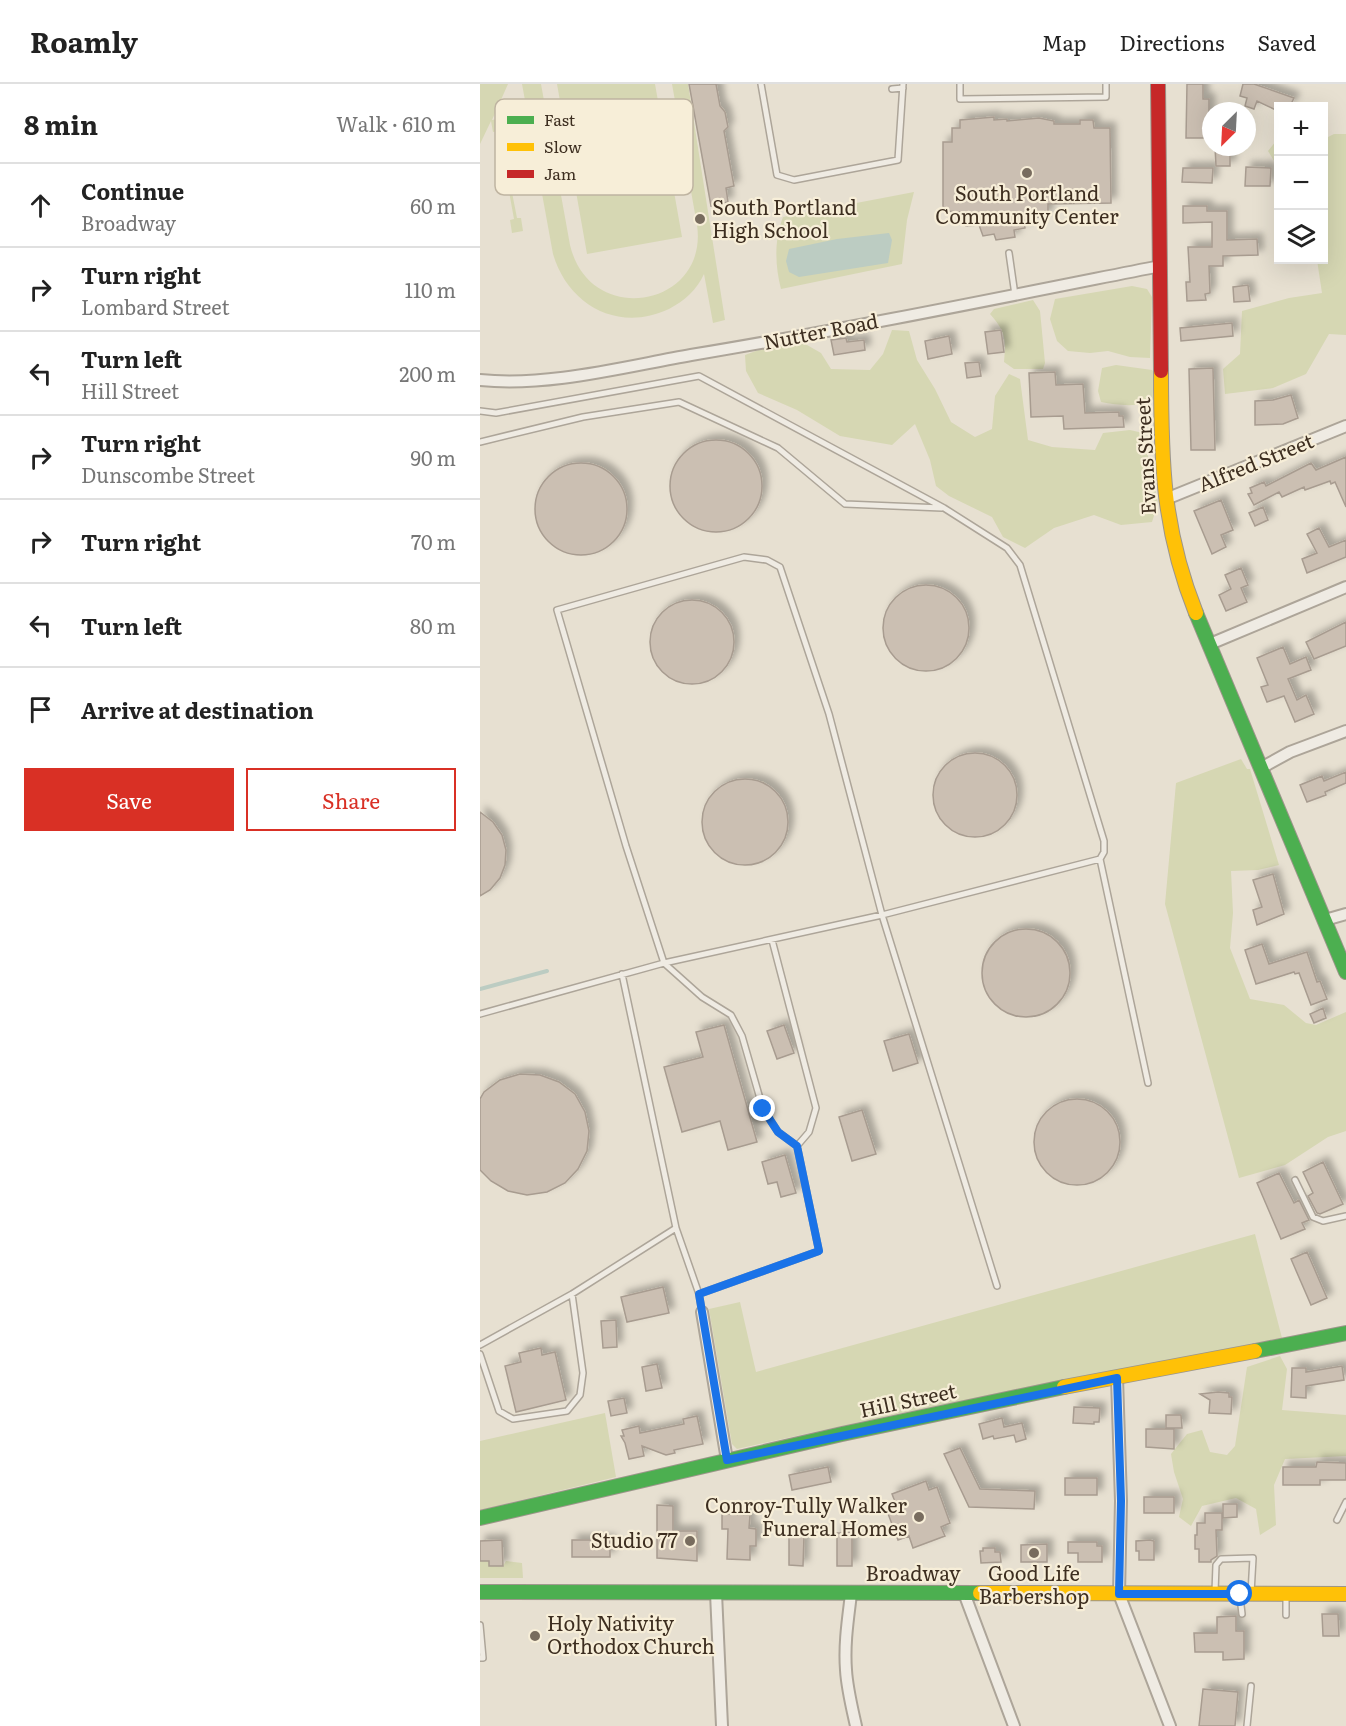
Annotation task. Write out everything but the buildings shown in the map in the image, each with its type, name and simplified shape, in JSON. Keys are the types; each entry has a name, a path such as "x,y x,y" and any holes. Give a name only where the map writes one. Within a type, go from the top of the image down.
{"street":[{"name":"Evans Street","path":"1158,84 1159,305 1164,481 1178,563 1189,600 1210,644 1346,972"},
{"name":"Nutter Road","path":"480,380 505,382 555,379 793,337 1160,266"},
{"name":"Alfred Street","path":"1166,499 1346,426"},
{"path":"1210,644 1346,587"},
{"path":"1261,768 1290,752 1346,731"},
{"path":"1324,920 1346,914"},
{"path":"702,1312 727,1460"},
{"name":"Hill Street","path":"480,1518 727,1460 1117,1378 1239,1356 1346,1333"},
{"path":"1117,1378 1121,1501 1119,1594 1170,1726"},
{"name":"Broadway","path":"480,1592 1346,1594"},
{"path":"716,1593 722,1726"},
{"path":"964,1593 1014,1726"},
{"path":"851,1594 846,1628 846,1673 855,1726"}],"lane":[{"path":"761,84 777,175 795,180 898,160 903,86 892,89"},
{"path":"960,84 960,99 1106,97 1106,84"},
{"path":"892,126 900,125"},
{"path":"1009,253 1015,295"},
{"path":"480,411 496,413 699,376 944,508 1007,548 1020,565 1104,841 1104,852 1100,859 1148,1083"},
{"path":"480,442 583,417 680,402 778,448 845,504 944,508"},
{"path":"699,1294 819,1251 797,1146 778,1132 763,1109 742,1036 731,1015 702,997 664,963 626,846 557,609 744,557 767,560 780,567 829,714 882,915 997,1287"},
{"path":"480,1014 664,963 882,915 1100,859"},
{"path":"772,940 816,1108 809,1132 797,1146"},
{"path":"622,974 676,1228 699,1294 702,1312"},
{"path":"1295,1180 1312,1217 1323,1221 1346,1216"},
{"path":"480,1345 573,1294 676,1228"},
{"path":"480,1354 499,1411 513,1419 567,1411 580,1395 583,1373 573,1294"},
{"path":"1337,1520 1346,1502"},
{"path":"1215,1594 1216,1564 1221,1559 1253,1558 1242,1614"},
{"path":"1286,1594 1286,1615"},
{"path":"480,1625 483,1658 480,1658"},
{"path":"1246,1726 1251,1686"}],"green space":[{"path":"480,84 508,84 501,99 495,99 495,113 492,120 495,119 495,132 493,132 491,121 480,144"},
{"path":"522,84 541,84 544,99 525,99"},
{"path":"557,84 655,84 658,99 560,99"},
{"path":"672,84 688,84 690,99 675,99"},
{"path":"693,116 725,320 713,323 704,274 685,299 669,309 650,316 631,318 614,316 598,310 570,287 560,272 553,254 542,195 561,195 570,245 582,272 600,289 622,297 646,297 667,290 685,275 696,253 697,225 692,195"},
{"path":"1334,134 1346,134 1346,335 1329,334 1306,374 1273,388 1225,394 1223,369 1240,354 1242,311 1289,298 1322,293 1318,264 1328,264 1328,137"},
{"path":"1274,144 1274,161 1268,151"},
{"path":"914,192 907,220 902,264 781,289 776,253 783,217"},
{"path":"510,195 513,195 517,218 521,218 523,231 512,233 510,220 514,219"},
{"path":"577,195 675,195 682,237 587,254"},
{"path":"1132,286 1147,289 1152,297 1150,358 1130,357 1108,351 1090,353 1068,351 1057,341 1050,319 1055,299"},
{"path":"1033,300 1040,311 1045,363 1043,369 1014,369 1004,362 1004,336 990,314 994,309"},
{"path":"892,330 909,331 917,360 935,389 951,422 975,437 992,429 995,396 1009,374 1020,379 1028,440 1052,447 1095,450 1103,433 1130,430 1143,433 1158,503 1152,522 1121,525 1094,515 1054,528 1025,548 1003,537 992,517 949,496 936,486 930,460 915,424 892,445 840,436 797,410 758,393 746,371 745,355 793,337 821,353 831,369 870,370 883,354"},
{"path":"1116,365 1152,370 1155,373 1153,400 1134,405 1101,402 1098,391 1102,368"},
{"path":"1241,759 1247,769 1250,769 1279,865 1258,870 1231,871 1233,913 1230,948 1250,999 1284,1005 1306,1023 1316,1025 1346,1012 1346,1131 1328,1137 1285,1165 1239,1178 1165,904 1176,783"},
{"path":"1255,1234 1282,1338 892,1415 737,1449 732,1444 709,1309 740,1302 756,1372"},
{"path":"1280,1356 1287,1369 1282,1410 1346,1415 1346,1456 1285,1459 1274,1485 1276,1525 1260,1535 1256,1509 1236,1498 1202,1506 1191,1526 1179,1517 1183,1499 1171,1454 1187,1434 1202,1430 1210,1452 1227,1455 1235,1446 1247,1367"},
{"path":"605,1413 616,1477 480,1510 480,1441"},
{"path":"480,1561 489,1561 503,1566 506,1561 522,1563 523,1578 480,1578"}],"shaded area":[{"path":"889,233 892,240 888,263 799,277 789,272 786,261 789,249 837,239"}],"waterway":[{"path":"480,989 547,971"}],"traffic: fast":[{"path":"1196,613 1346,972"},
{"path":"1255,1351 1346,1333"},
{"path":"480,1518 842,1434 1064,1387"},
{"path":"480,1592 980,1593"}],"traffic: slow":[{"path":"1161,371 1163,464 1170,523 1176,552 1196,613"},
{"path":"1064,1387 1255,1351"},
{"path":"980,1593 1346,1594"}],"traffic: jam":[{"path":"1158,84 1161,371"}],"place":[{"name":"South Portland Community Center","path":"1027,173"},
{"name":"South Portland High School","path":"700,219"},
{"name":"Conroy-Tully Walker Funeral Homes","path":"919,1517"},
{"name":"Studio 77","path":"690,1541"},
{"name":"Good Life Barbershop","path":"1034,1553"},
{"name":"Holy Nativity Orthodox Church","path":"535,1636"}],"route":[{"path":"763,1109 778,1132 797,1146 819,1251 699,1294 727,1460 1117,1378 1121,1501 1119,1594 1240,1594"}]}
